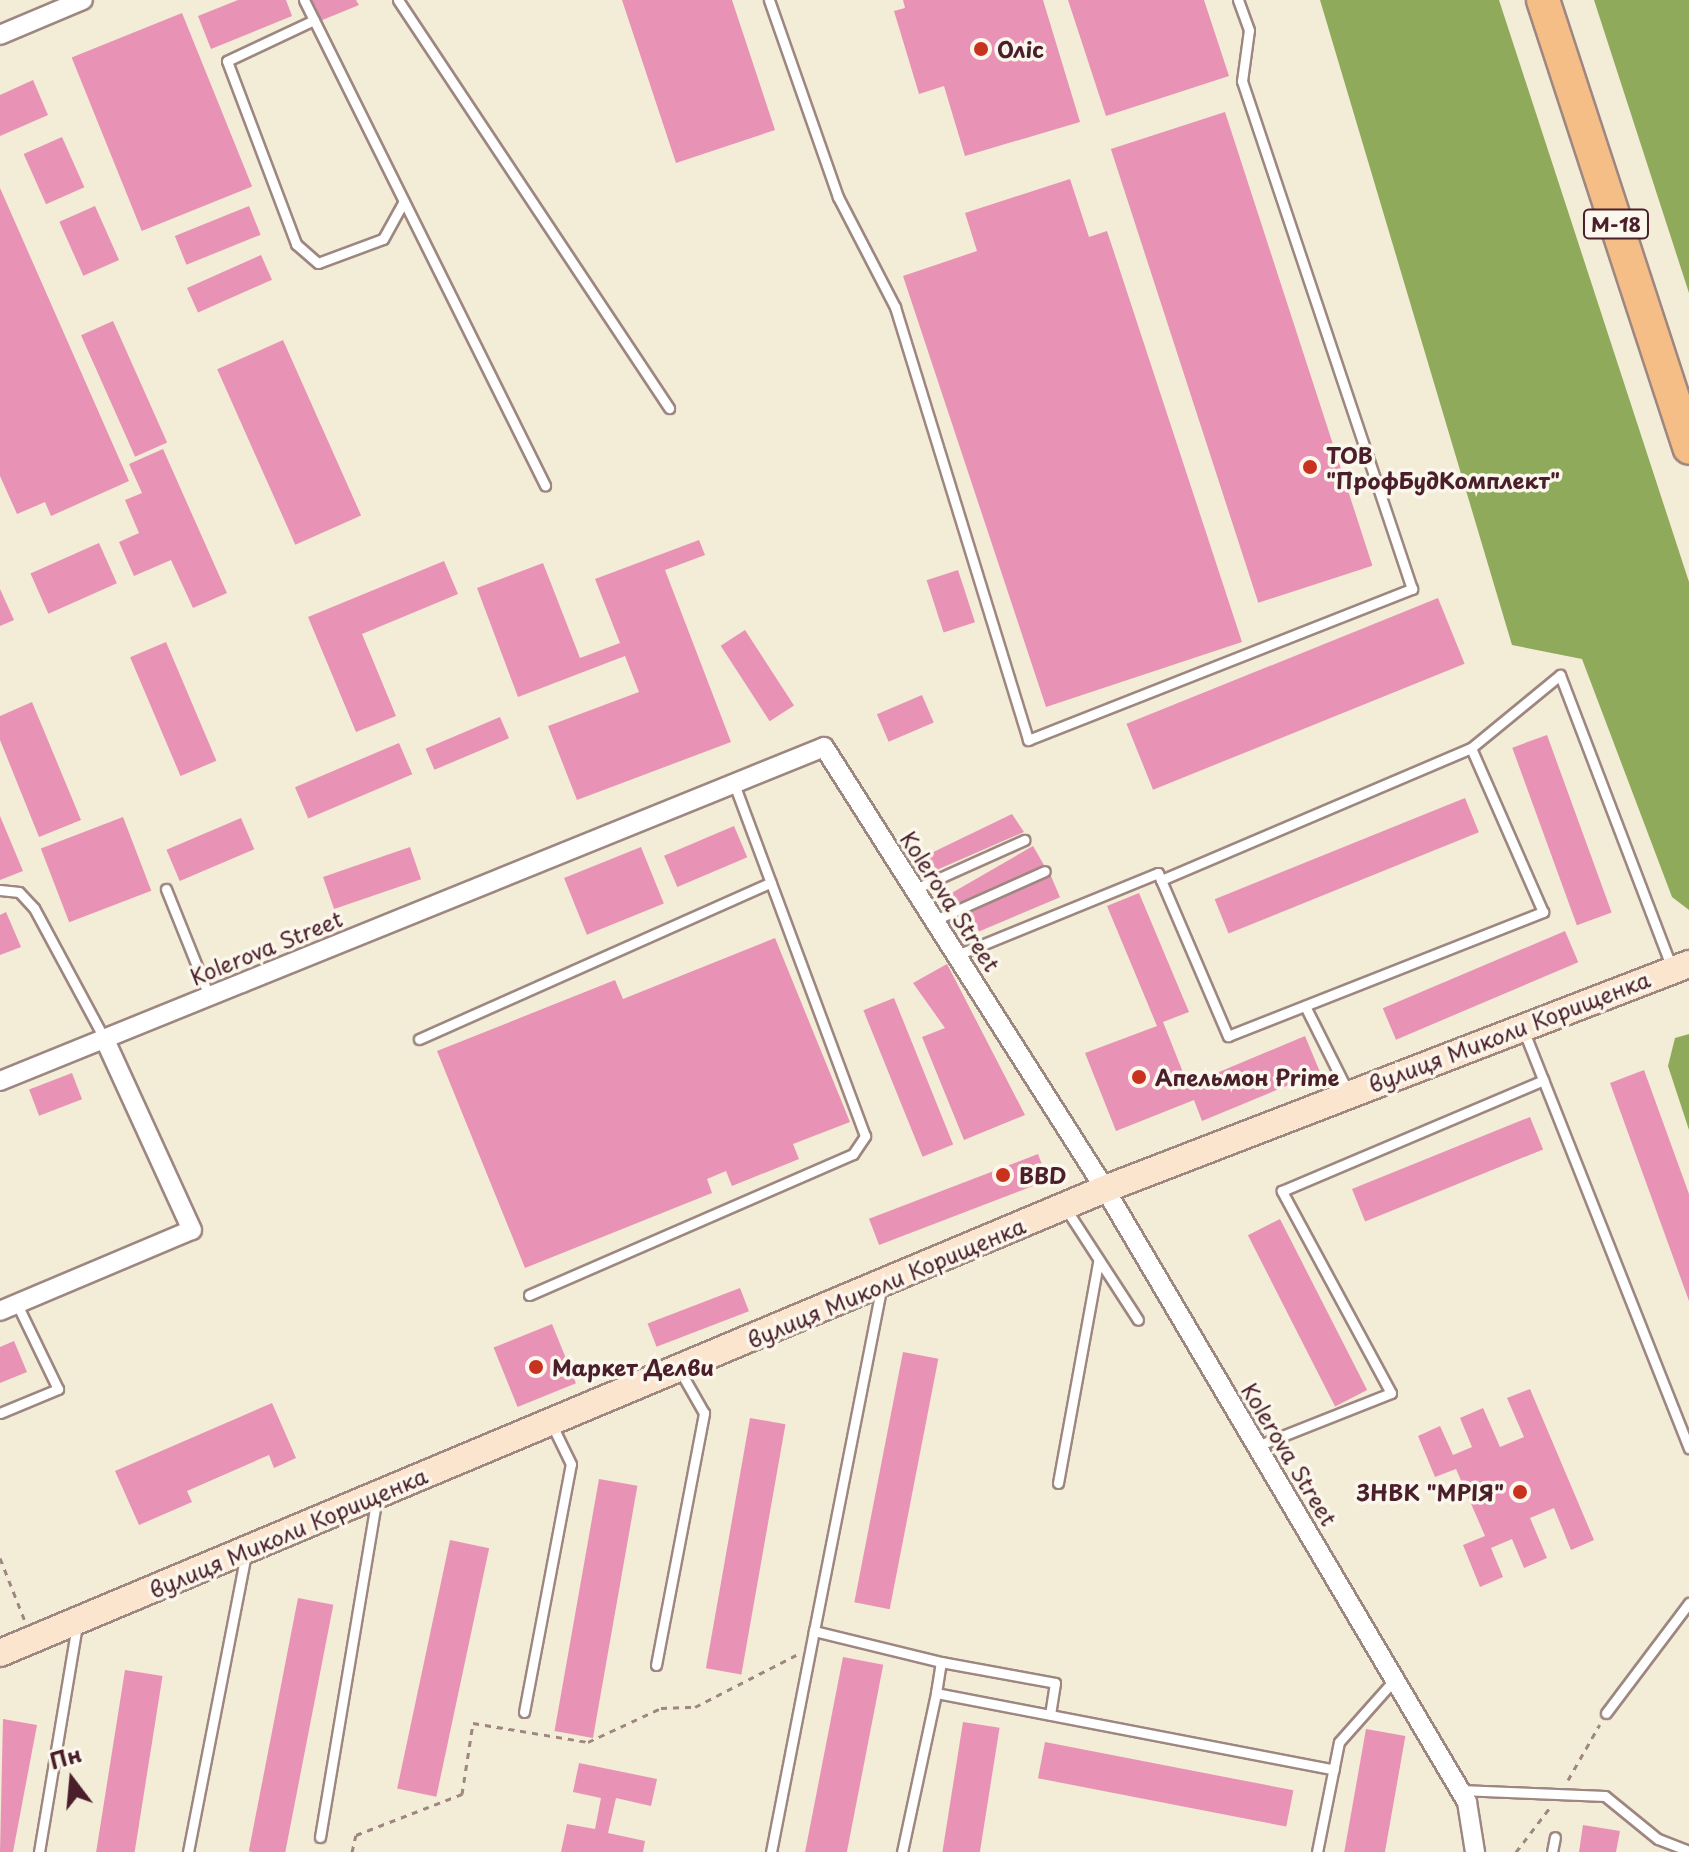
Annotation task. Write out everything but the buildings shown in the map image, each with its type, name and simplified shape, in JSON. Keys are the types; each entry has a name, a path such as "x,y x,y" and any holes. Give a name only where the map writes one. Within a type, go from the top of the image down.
{"highway":[{"name":"М-18","path":"1543,0 1689,448"}],"street":[{"path":"0,35 83,0"},
{"name":"Kolerova Street","path":"0,1081 732,780 824,747 1105,1189 1395,1679 1460,1790 1475,1852"},
{"name":"вулиця Миколи Корищенка","path":"0,1653 1105,1189 1520,1023 1681,966"},
{"path":"8,1308 192,1230 105,1040"}],"lane":[{"path":"304,0 545,485"},
{"path":"398,0 669,408"},
{"path":"769,0 838,197 895,307 1028,740 1412,589 1242,81 1249,30 1238,0"},
{"path":"314,20 227,61 296,244 318,263 383,239 404,201"},
{"path":"1161,880 1471,748 1560,675 1681,966"},
{"path":"957,955 1158,873 1228,1036 1543,912 1471,748"},
{"path":"529,1295 853,1154 865,1136 732,780"},
{"path":"915,889 1024,840"},
{"path":"935,920 1045,871"},
{"path":"419,1039 771,882"},
{"path":"166,889 209,996"},
{"path":"0,890 19,892 34,908 105,1040"},
{"path":"1305,1006 1348,1092"},
{"path":"1520,1023 1689,1448"},
{"path":"1257,1446 1391,1393 1282,1191 1543,1080"},
{"path":"1064,1206 1138,1320"},
{"path":"1058,1483 1098,1262"},
{"path":"771,1852 883,1283"},
{"path":"0,1413 58,1389 8,1308"},
{"path":"656,1665 704,1413 679,1369"},
{"path":"524,1712 571,1464 551,1422"},
{"path":"320,1837 378,1494"},
{"path":"188,1852 246,1550"},
{"path":"1606,1713 1689,1603"},
{"path":"39,1852 77,1621"},
{"path":"814,1631 941,1662 1055,1683 1050,1715"},
{"path":"902,1852 941,1662"},
{"path":"1317,1852 1339,1742 1395,1679"},
{"path":"936,1693 1334,1770"},
{"path":"1460,1790 1605,1796 1658,1839 1689,1851"},
{"path":"1552,1852 1555,1837"}],"path":[{"path":"0,1558 27,1624"},
{"path":"352,1852 356,1835 462,1794 473,1723 588,1742 661,1708 695,1707 810,1648"}],"green space":[{"path":"1320,0 1499,0 1689,582 1689,910 1672,897 1582,659 1512,645"},
{"path":"1594,0 1689,0 1689,293"},
{"path":"1689,1034 1689,1130 1668,1066 1675,1038"}],"place":[{"name":"Оліс","path":"981,49"},
{"name":"ТОВ \"ПрофБудКомплект\"","path":"1310,467"},
{"name":"Апельмон Prime","path":"1139,1077"},
{"name":"BBD","path":"1003,1175"},
{"name":"Маркет Делви","path":"536,1367"},
{"name":"ЗНВК \"МРІЯ\"","path":"1520,1492"}]}
